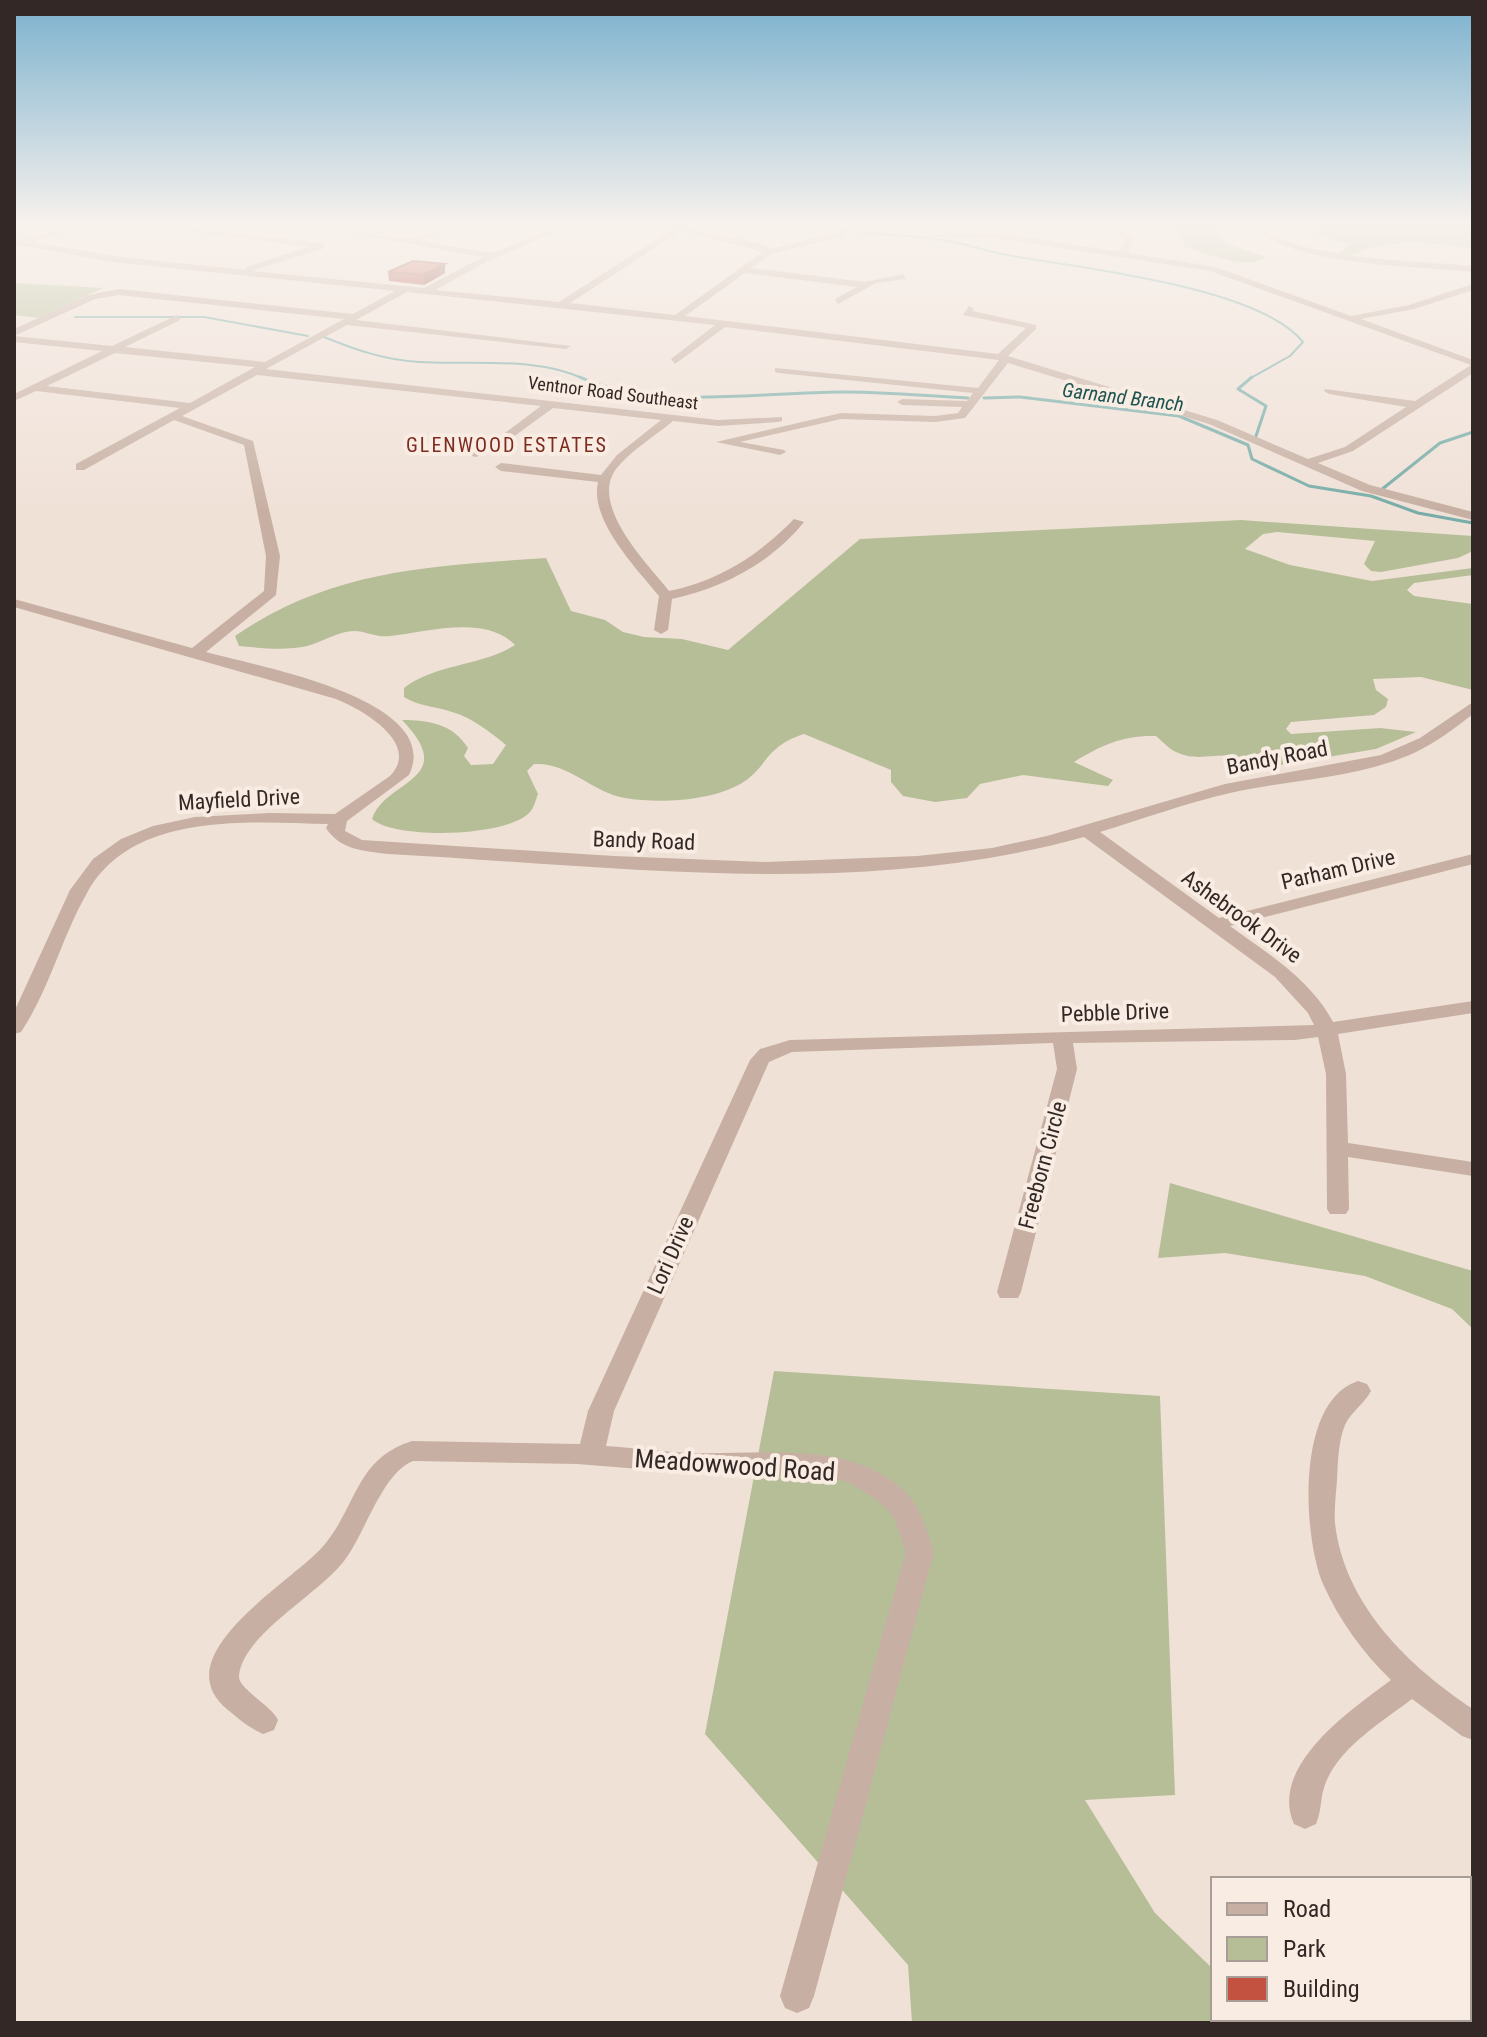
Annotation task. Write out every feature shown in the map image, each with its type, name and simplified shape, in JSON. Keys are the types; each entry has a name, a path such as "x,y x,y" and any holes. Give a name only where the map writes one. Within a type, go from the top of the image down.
{"street":[{"path":"14,336 44,321"},
{"path":"14,398 171,321"},
{"path":"80,467 347,321"},
{"path":"358,321 566,346"},
{"path":"709,321 1004,358 1205,419 1384,494 1473,516"},
{"path":"780,452 722,442 841,416 961,416 1004,358 1033,327 1000,321"},
{"path":"1353,321 1473,365"},
{"path":"675,361 724,323"},
{"path":"14,336 264,365"},
{"path":"1307,463 1349,449 1473,365"},
{"path":"779,370 980,391"},
{"name":"Ventnor Road Southeast","path":"253,371 731,424 778,419"},
{"path":"14,386 190,406"},
{"path":"1329,391 1417,405"},
{"path":"902,402 968,404"},
{"path":"476,454 501,441 551,404"},
{"path":"172,416 249,443 273,556 271,592 193,655"},
{"path":"661,630 666,596 605,512 602,499 604,479 626,455 670,418"},
{"path":"501,467 604,479"},
{"path":"666,596 709,587 731,577 798,522"},
{"path":"14,603 350,698 371,707 391,726 404,750 403,772 387,789 337,819"},
{"name":"Bandy Road","path":"337,819 335,828 343,838 388,849 609,861 854,866 948,859 1024,847 1202,795 1391,756 1423,743 1473,707"},
{"name":"Mayfield Drive","path":"14,1028 41,979 81,886 98,865 122,848 154,832 187,823 337,819"},
{"name":"Ashebrook Drive","path":"1087,831 1291,981 1317,1011 1327,1031 1336,1074 1338,1209"},
{"name":"Parham Drive","path":"1214,925 1473,859"},
{"name":"Pebble Drive","path":"760,1060 767,1053 790,1046 1327,1031 1473,1007"},
{"name":"Freeborn Circle","path":"1009,1292 1067,1069 1062,1037"},
{"name":"Lori Drive","path":"591,1455 601,1411 760,1060"},
{"path":"1337,1148 1473,1169"},
{"path":"1358,1391 1336,1412 1326,1437 1321,1521 1328,1556 1343,1593 1366,1630 1412,1681 1473,1726"},
{"name":"Meadowwood Road","path":"263,1720 228,1692 224,1677 234,1644 246,1630 308,1581 335,1552 389,1462 412,1451 591,1455 690,1463 801,1464 836,1469 874,1483 891,1495 906,1513 920,1552 797,1996"},
{"path":"1305,1814 1307,1781 1314,1767 1359,1724 1412,1681"}],"green space":[{"path":"1241,520 1473,536 1473,551 1458,558 1381,572 1371,571 1364,564 1375,541 1277,532 1263,534 1245,549 1290,565 1372,581 1473,568 1473,575 1414,583 1407,590 1414,596 1473,604 1473,690 1421,677 1373,679 1376,690 1388,699 1386,707 1374,715 1291,722 1286,729 1291,734 1380,728 1416,732 1376,749 1262,768 1237,757 1187,756 1173,751 1156,736 1133,737 1103,746 1074,762 1113,780 1108,786 1023,775 980,784 967,798 935,802 903,796 891,782 891,770 804,734 781,745 742,783 716,794 685,800 625,798 601,790 569,772 534,764 527,771 538,794 531,810 518,820 476,831 426,833 384,826 372,819 379,806 422,768 424,756 418,740 402,720 422,721 448,729 468,748 464,756 471,765 493,764 506,745 467,718 404,697 404,688 429,674 488,657 515,645 503,636 472,627 385,636 348,631 307,646 282,649 239,646 235,636 308,597 346,584 423,569 546,558 571,611 605,620 623,632 644,637 682,639 728,650 860,539"},
{"path":"1170,1183 1473,1271 1473,1329 1452,1309 1365,1276 1225,1253 1158,1258"},
{"path":"774,1371 1160,1396 1175,1795 1085,1800 1155,1913 1211,1967 1211,2021 1268,2023 912,2023 908,1965 705,1734"}],"waterway":[{"name":"Garnand Branch","path":"226,321 308,336"},
{"path":"1251,378 1290,356 1303,342 1277,321"},
{"name":"Garnand Branch","path":"324,337 394,359 524,364 584,379"},
{"name":"Garnand Branch","path":"580,377 609,388 675,397 846,392 968,398"},
{"path":"1251,378 1238,389 1266,406 1256,436"},
{"name":"Garnand Branch","path":"984,398 1020,397 1179,416 1248,445 1252,459 1309,486 1371,496 1418,513 1473,523"},
{"path":"1381,490 1440,443 1473,432"}],"district":[{"name":"GLENWOOD ESTATES","path":"507,445"}]}
